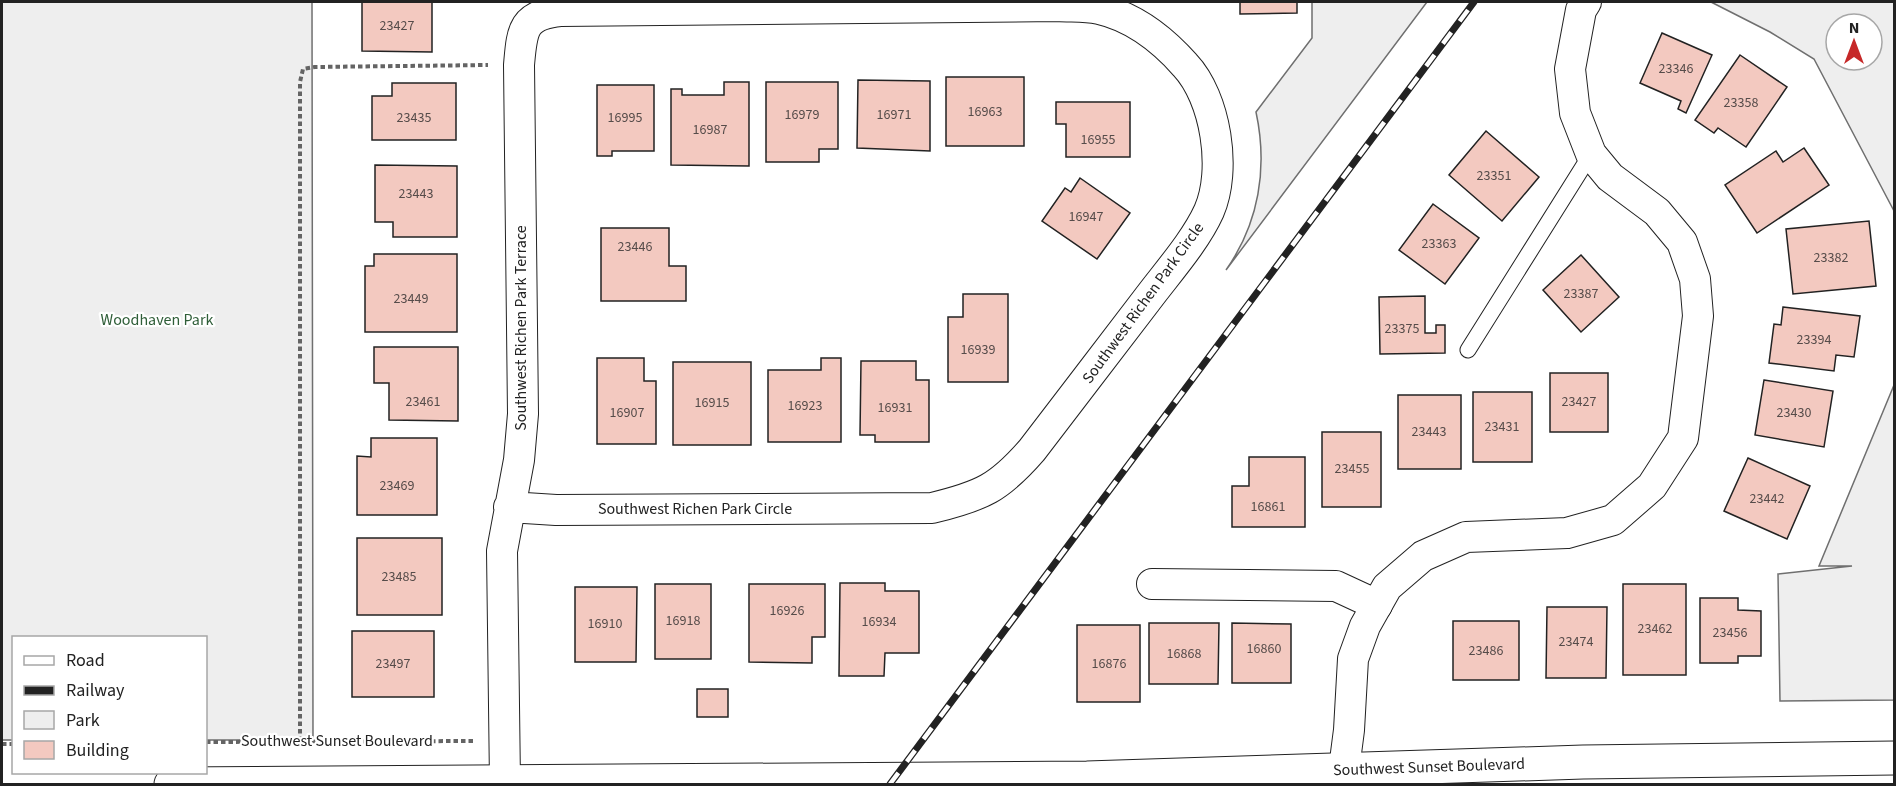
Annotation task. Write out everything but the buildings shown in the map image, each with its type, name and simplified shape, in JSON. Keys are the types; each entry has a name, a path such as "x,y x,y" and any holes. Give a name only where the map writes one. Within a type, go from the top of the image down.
{"main road":[{"name":"Southwest Sunset Boulevard","path":"171,784 1343,777 1583,762 1894,758"}],"street":[{"path":"1343,777 1349,730 1353,659 1365,626 1388,587 1423,556 1466,537 1567,534 1613,520 1652,486 1683,438 1698,316 1695,279 1682,242 1656,212 1610,177 1591,154 1575,113 1570,69 1581,10 1586,2"},
{"name":"Southwest Richen Park Circle","path":"509,507 556,510 932,508 966,500 994,487 1015,470 1032,450 1184,251 1209,211 1217,177 1216,139 1209,105 1193,73 1165,42 1132,21 1098,8 1046,6 560,11 543,13 532,20"},
{"name":"Southwest Richen Park Terrace","path":"505,782 502,550 519,460 523,414 519,65 522,34 532,20"},
{"path":"1152,584 1336,586 1377,605"}],"lane":[{"path":"1468,350 1591,154"}],"path":[{"path":"300,741 300,82 303,69 519,65"},
{"name":"Southwest Sunset Boulevard","path":"207,742 469,741"}],"green space":[{"name":"Woodhaven Park","path":"2,2 312,2 313,740 207,740 207,636 12,636 12,740 2,740"},
{"path":"1312,2 1427,2 1226,270 1246,233 1258,194 1261,154 1256,112 1312,38"},
{"path":"1711,2 1894,2 1894,211 1814,59 1770,32"},
{"path":"1894,385 1894,700 1780,701 1778,574 1852,566 1819,566"}],"railway":[{"path":"890,784 1474,2"}]}
